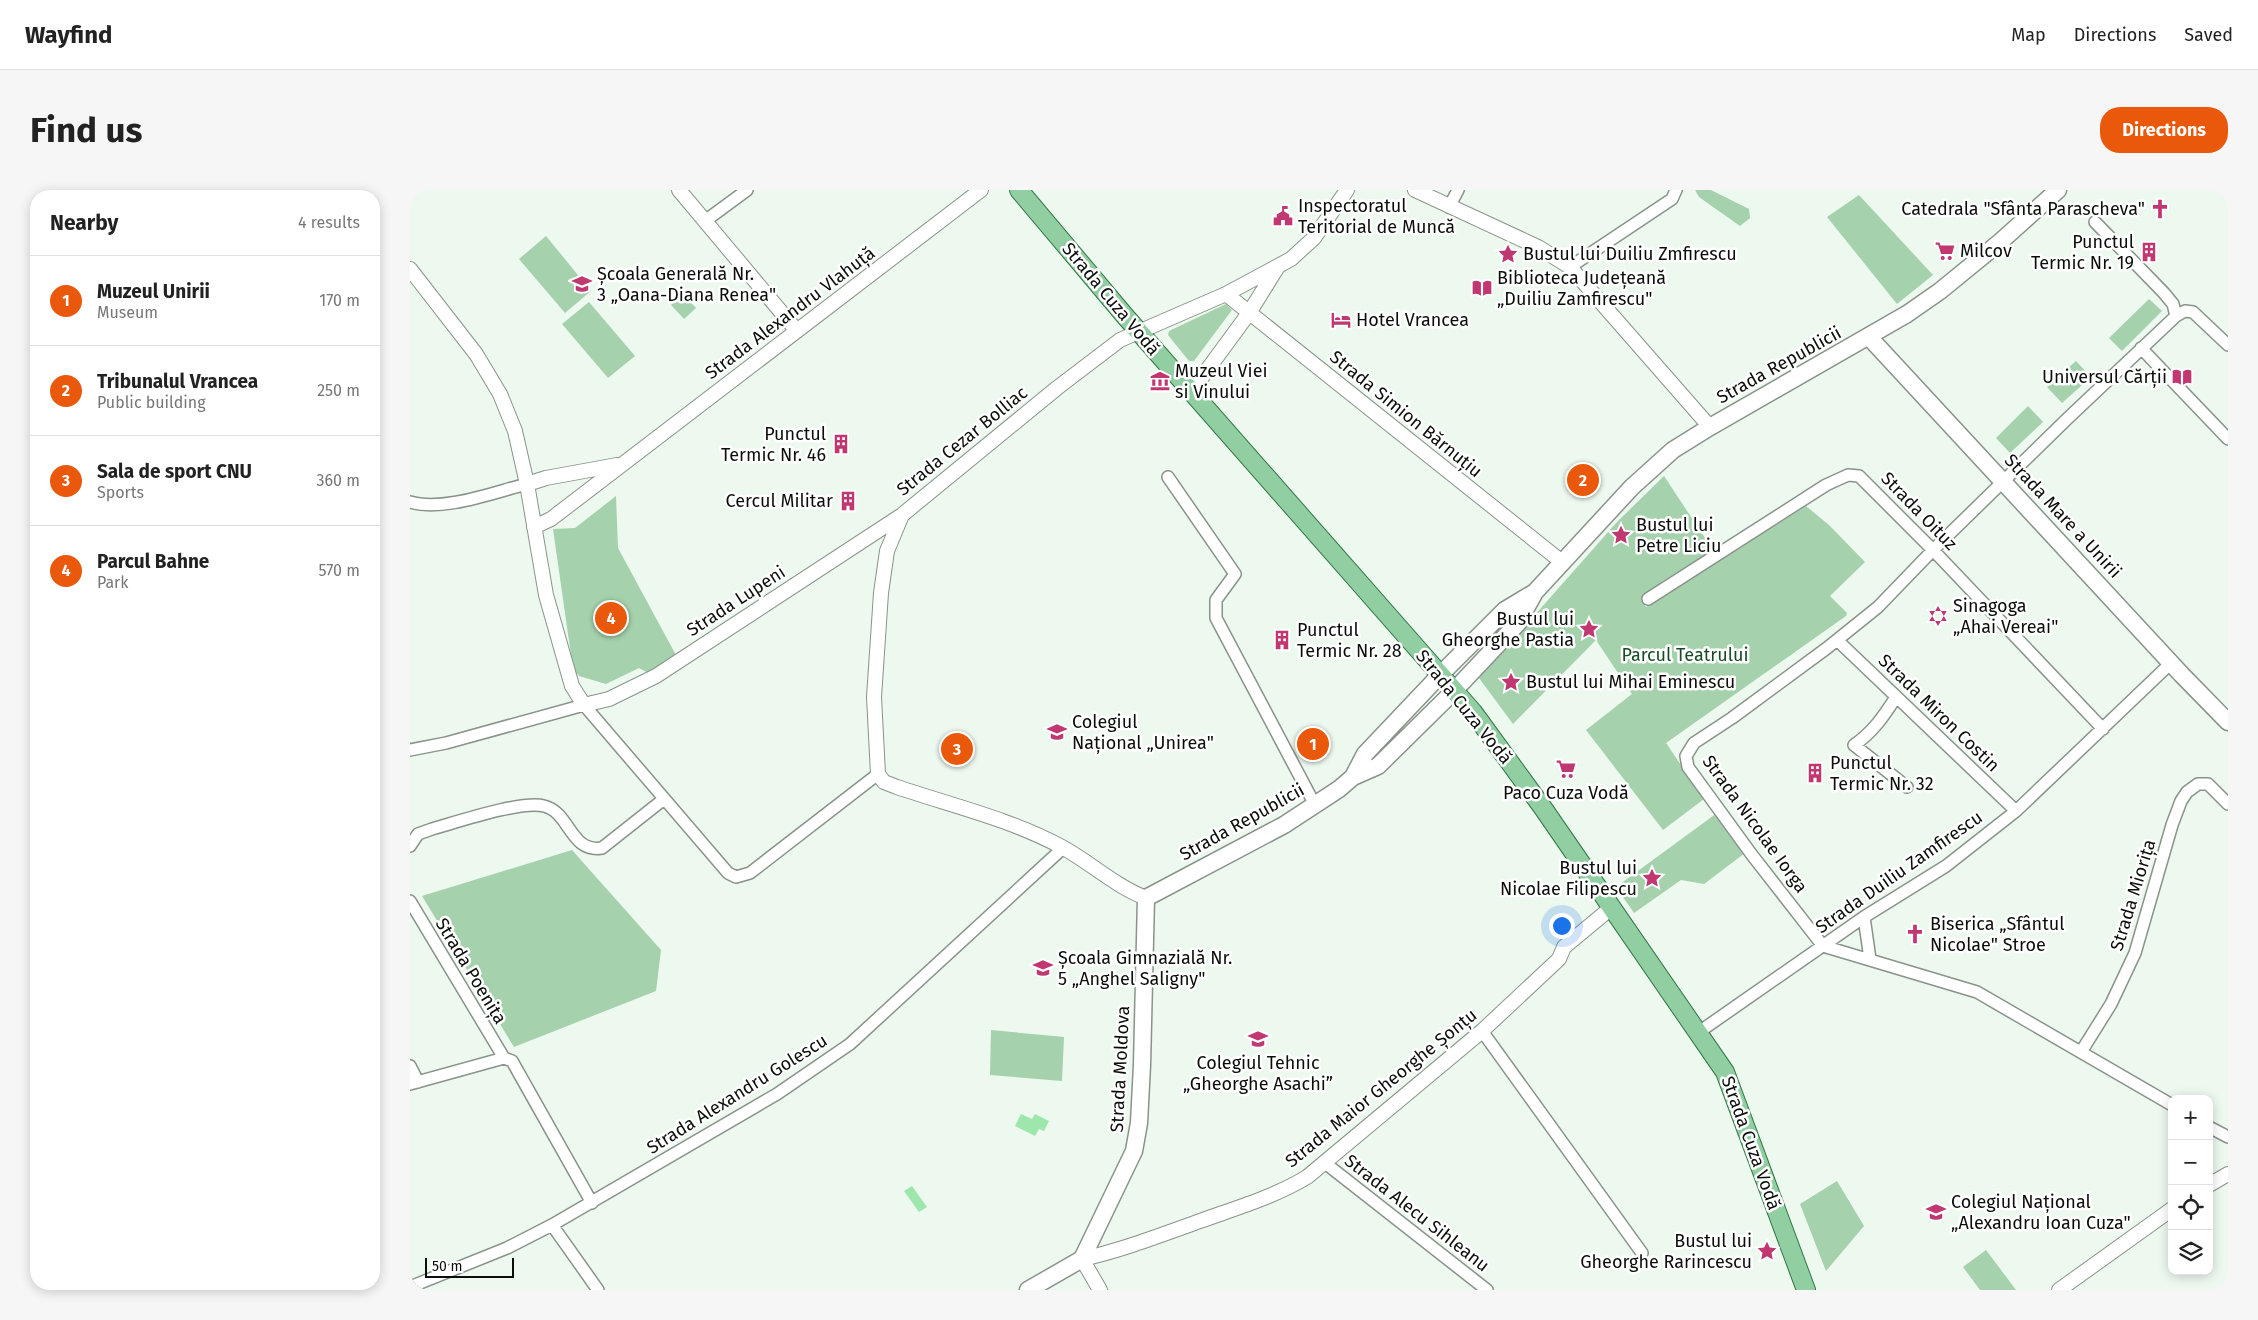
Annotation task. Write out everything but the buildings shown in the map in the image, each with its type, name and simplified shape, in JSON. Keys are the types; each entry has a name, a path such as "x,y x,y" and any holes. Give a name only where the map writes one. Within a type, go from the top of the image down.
{"main road":[{"name":"Strada Cuza Vodă","path":"1019,190 1191,392 1439,676 1473,712 1543,808 1725,1072 1806,1290"},
{"name":"Strada Republicii","path":"1146,898 1284,825 1315,805 1353,776 1378,766 1454,692 1518,624 1535,592 1651,470 1673,450 1869,337 1940,291 2000,242 2058,190"},
{"name":"Strada Mare a Unirii","path":"1869,337 2228,722"},
{"name":"Strada Republicii","path":"1353,776 1365,754 1439,676 1505,610 1535,592"},
{"name":"Strada Moldova","path":"1082,1259 1130,1162 1137,1140 1142,1065 1146,898"},
{"path":"1028,1290 1082,1259"}],"street":[{"path":"679,190 797,331"},
{"path":"705,221 747,190"},
{"name":"Strada Alexandru Vlahuță","path":"534,527 551,518 981,190"},
{"path":"1191,392 1249,313 1278,268 1314,238 1347,190"},
{"path":"1415,190 1538,247 1570,267 1710,427"},
{"path":"1449,207 1458,190"},
{"path":"1570,267 1672,199 1676,190"},
{"path":"2095,222 2164,293 2173,304 2176,316 2185,311 2193,312 2228,346"},
{"name":"Strada Cezar Bolliac","path":"878,774 874,697 881,593 887,551 902,515 1057,388 1120,340 1226,294 1278,268"},
{"path":"410,269 476,354 500,394 515,431 527,484 546,595 572,686 584,705 613,736 728,873 736,877 750,873 878,774 884,782 897,788 1017,826 1063,848 1128,891 1146,898"},
{"name":"Strada Simion Bărnuțiu","path":"1226,294 1562,562"},
{"name":"Strada Nicolae Iorga","path":"1823,946 1752,855 1688,767 1686,756 1694,743 1732,718 1878,607 1933,550 2176,316"},
{"path":"2141,348 2228,439"},
{"name":"Strada Alexandru Vlahuță","path":"527,484 546,478 620,464"},
{"name":"Strada Oituz","path":"1648,599 1826,486 1848,475 1859,476 1933,550 2103,729"},
{"path":"1168,477 1235,574 1216,600 1216,618 1315,805"},
{"path":"410,502 440,504 462,501 527,484"},
{"name":"Strada Lupeni","path":"410,750 446,743 609,699 656,676 902,515"},
{"name":"Strada Miron Costin","path":"1837,640 2016,811"},
{"name":"Strada Duiliu Zamfirescu","path":"1699,1032 1864,917 1946,866 2016,811 2171,663"},
{"path":"1896,698 1883,718 1854,746 1907,787"},
{"name":"Strada Miorița","path":"2081,1052 2112,1004 2136,953 2172,825 2181,800 2187,792 2198,784 2208,784 2228,804"},
{"path":"410,846 418,834 432,829 528,804 546,806 557,814 583,846 592,850 602,848 664,799"},
{"name":"Strada Alexandru Golescu","path":"410,1286 507,1248 552,1225 777,1094 850,1044 1063,848"},
{"name":"Strada Poenița","path":"410,901 504,1058 512,1062 592,1203"},
{"name":"Strada Maior Gheorghe Șonțu","path":"1082,1259 1109,1253 1256,1201 1294,1185 1325,1163 1482,1031 1559,958 1564,948 1611,908"},
{"path":"1864,917 1870,959"},
{"path":"1823,946 1977,992 2168,1104"},
{"path":"1482,1031 1642,1253"},
{"path":"410,1066 414,1083 504,1058"},
{"path":"2213,1129 2228,1137"},
{"name":"Strada Alecu Sihleanu","path":"1325,1163 1487,1290"},
{"path":"2213,1183 2228,1174"},
{"path":"2059,1290 2168,1211"},
{"path":"552,1225 598,1290"},
{"path":"1082,1259 1100,1290"}],"green space":[{"path":"1695,190 1711,190 1749,209 1750,218 1740,226 1699,197"},
{"path":"1859,195 1933,275 1897,304 1827,217"},
{"path":"546,236 591,291 565,313 519,259"},
{"path":"683,294 696,308 684,319 671,305"},
{"path":"2149,299 2162,311 2122,351 2109,338"},
{"path":"589,302 635,356 608,378 562,324"},
{"path":"1226,304 1232,310 1194,361 1189,361 1168,335 1169,331"},
{"path":"2076,361 2091,377 2062,403 2047,387"},
{"path":"2028,406 2043,422 2010,453 1996,438"},
{"name":"Parcul Teatrului","path":"1664,476 1713,550 1663,581 1641,600 1646,607 1806,506 1829,525 1865,562 1830,596 1847,613 1846,616 1666,743 1704,799 1663,830 1586,730 1632,694 1596,640 1513,724 1479,678 1617,522"},
{"path":"616,496 618,548 677,657 648,673 639,668 606,684 579,676 573,669 553,529 575,528"},
{"path":"1717,813 1745,853 1704,884 1681,880 1634,913 1616,887"},
{"path":"572,850 661,950 656,991 514,1047 422,896"},
{"path":"991,1030 1064,1037 1062,1081 990,1075"},
{"path":"1837,1181 1864,1226 1826,1271 1800,1204"},
{"path":"1986,1250 2016,1290 1980,1290 1963,1267"}],"shaded area":[{"path":"1021,1114 1032,1119 1035,1114 1049,1121 1044,1131 1039,1129 1035,1136 1015,1126"},
{"path":"912,1186 927,1207 919,1212 904,1191"}],"place":[{"name":"Catedrala \"Sfânta Parascheva\"","path":"2160,209"},
{"name":"Inspectoratul Teritorial de Muncă","path":"1283,216"},
{"name":"Milcov","path":"1945,251"},
{"name":"Punctul Termic Nr. 19","path":"2149,252"},
{"name":"Bustul lui Duiliu Zmfirescu","path":"1508,254"},
{"name":"Școala Generală Nr. 3 „Oana-Diana Renea\"","path":"582,284"},
{"name":"Biblioteca Județeană „Duiliu Zamfirescu\"","path":"1482,288"},
{"name":"Hotel Vrancea","path":"1341,320"},
{"name":"Universul Cărții","path":"2182,377"},
{"name":"Muzeul Viei si Vinului","path":"1160,381"},
{"name":"Punctul Termic Nr. 46","path":"841,444"},
{"name":"Tribunalul Vrancea","path":"1583,480"},
{"name":"Cercul Militar","path":"848,501"},
{"name":"Bustul lui Petre Liciu","path":"1621,535"},
{"name":"Sinagoga „Ahai Vereai\"","path":"1938,616"},
{"name":"Parcul Bahne","path":"611,618"},
{"name":"Bustul lui Gheorghe Pastia","path":"1589,629"},
{"name":"Punctul Termic Nr. 28","path":"1282,640"},
{"name":"Bustul lui Mihai Eminescu","path":"1511,682"},
{"name":"Colegiul Național „Unirea\"","path":"1057,732"},
{"name":"Muzeul Unirii","path":"1313,744"},
{"name":"Sala de sport CNU","path":"957,749"},
{"name":"Paco Cuza Vodă","path":"1566,769"},
{"name":"Punctul Termic Nr. 32","path":"1815,773"},
{"name":"Bustul lui Nicolae Filipescu","path":"1652,878"},
{"name":"Biserica „Sfântul Nicolae\" Stroe","path":"1915,934"},
{"name":"Școala Gimnazială Nr. 5 „Anghel Saligny\"","path":"1043,968"},
{"name":"Colegiul Tehnic „Gheorghe Asachi”","path":"1258,1039"},
{"name":"Colegiul Național „Alexandru Ioan Cuza\"","path":"1936,1212"},
{"name":"Bustul lui Gheorghe Rarincescu","path":"1767,1251"}]}
